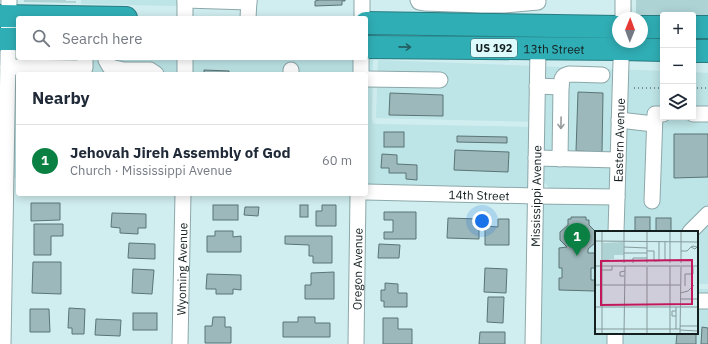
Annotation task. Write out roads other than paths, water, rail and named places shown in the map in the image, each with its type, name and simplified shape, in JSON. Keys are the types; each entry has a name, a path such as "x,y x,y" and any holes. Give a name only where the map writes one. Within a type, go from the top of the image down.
{"highway":[{"path":"6,10 96,16"},
{"name":"13th Street","path":"368,23 505,10 538,26 612,27"},
{"path":"368,38 376,33 384,32 476,34 505,10"},
{"path":"648,27 660,27"},
{"path":"696,27 708,27"},
{"path":"484,48 513,37 605,39 612,36"},
{"path":"648,36 660,36"},
{"path":"696,37 708,37"},
{"name":"13th Street","path":"368,47 538,49 612,42"},
{"name":"US 192","path":"648,47 660,49"},
{"path":"696,51 708,52"}],"street":[{"path":"185,16 185,0 249,1 248,16"},
{"path":"362,0 362,16"},
{"path":"623,12 624,0"},
{"path":"421,2 455,2 505,10 538,1 538,26"},
{"path":"3,344 8,184 4,83 8,67 9,39 6,10"},
{"name":"Eastern Avenue","path":"616,231 622,48"},
{"name":"Mississippi Avenue","path":"533,344 538,49"},
{"path":"8,67 85,68 85,60"},
{"path":"106,60 110,67 124,70 150,70 153,72"},
{"path":"184,72 185,60"},
{"path":"361,60 361,72"},
{"path":"560,158 562,79 564,76 569,74 602,75"},
{"path":"368,79 440,80"},
{"path":"537,86 561,87"},
{"path":"696,114 708,114"},
{"path":"619,120 658,119 652,201"},
{"path":"536,158 618,160"},
{"name":"14th Street","path":"368,192 617,197"},
{"name":"Wyoming Avenue","path":"180,344 183,196"},
{"name":"Oregon Avenue","path":"356,344 358,196"},
{"path":"691,231 708,214"}],"place":[{"name":"Jehovah Jireh Assembly of God","path":"577,256"}]}
